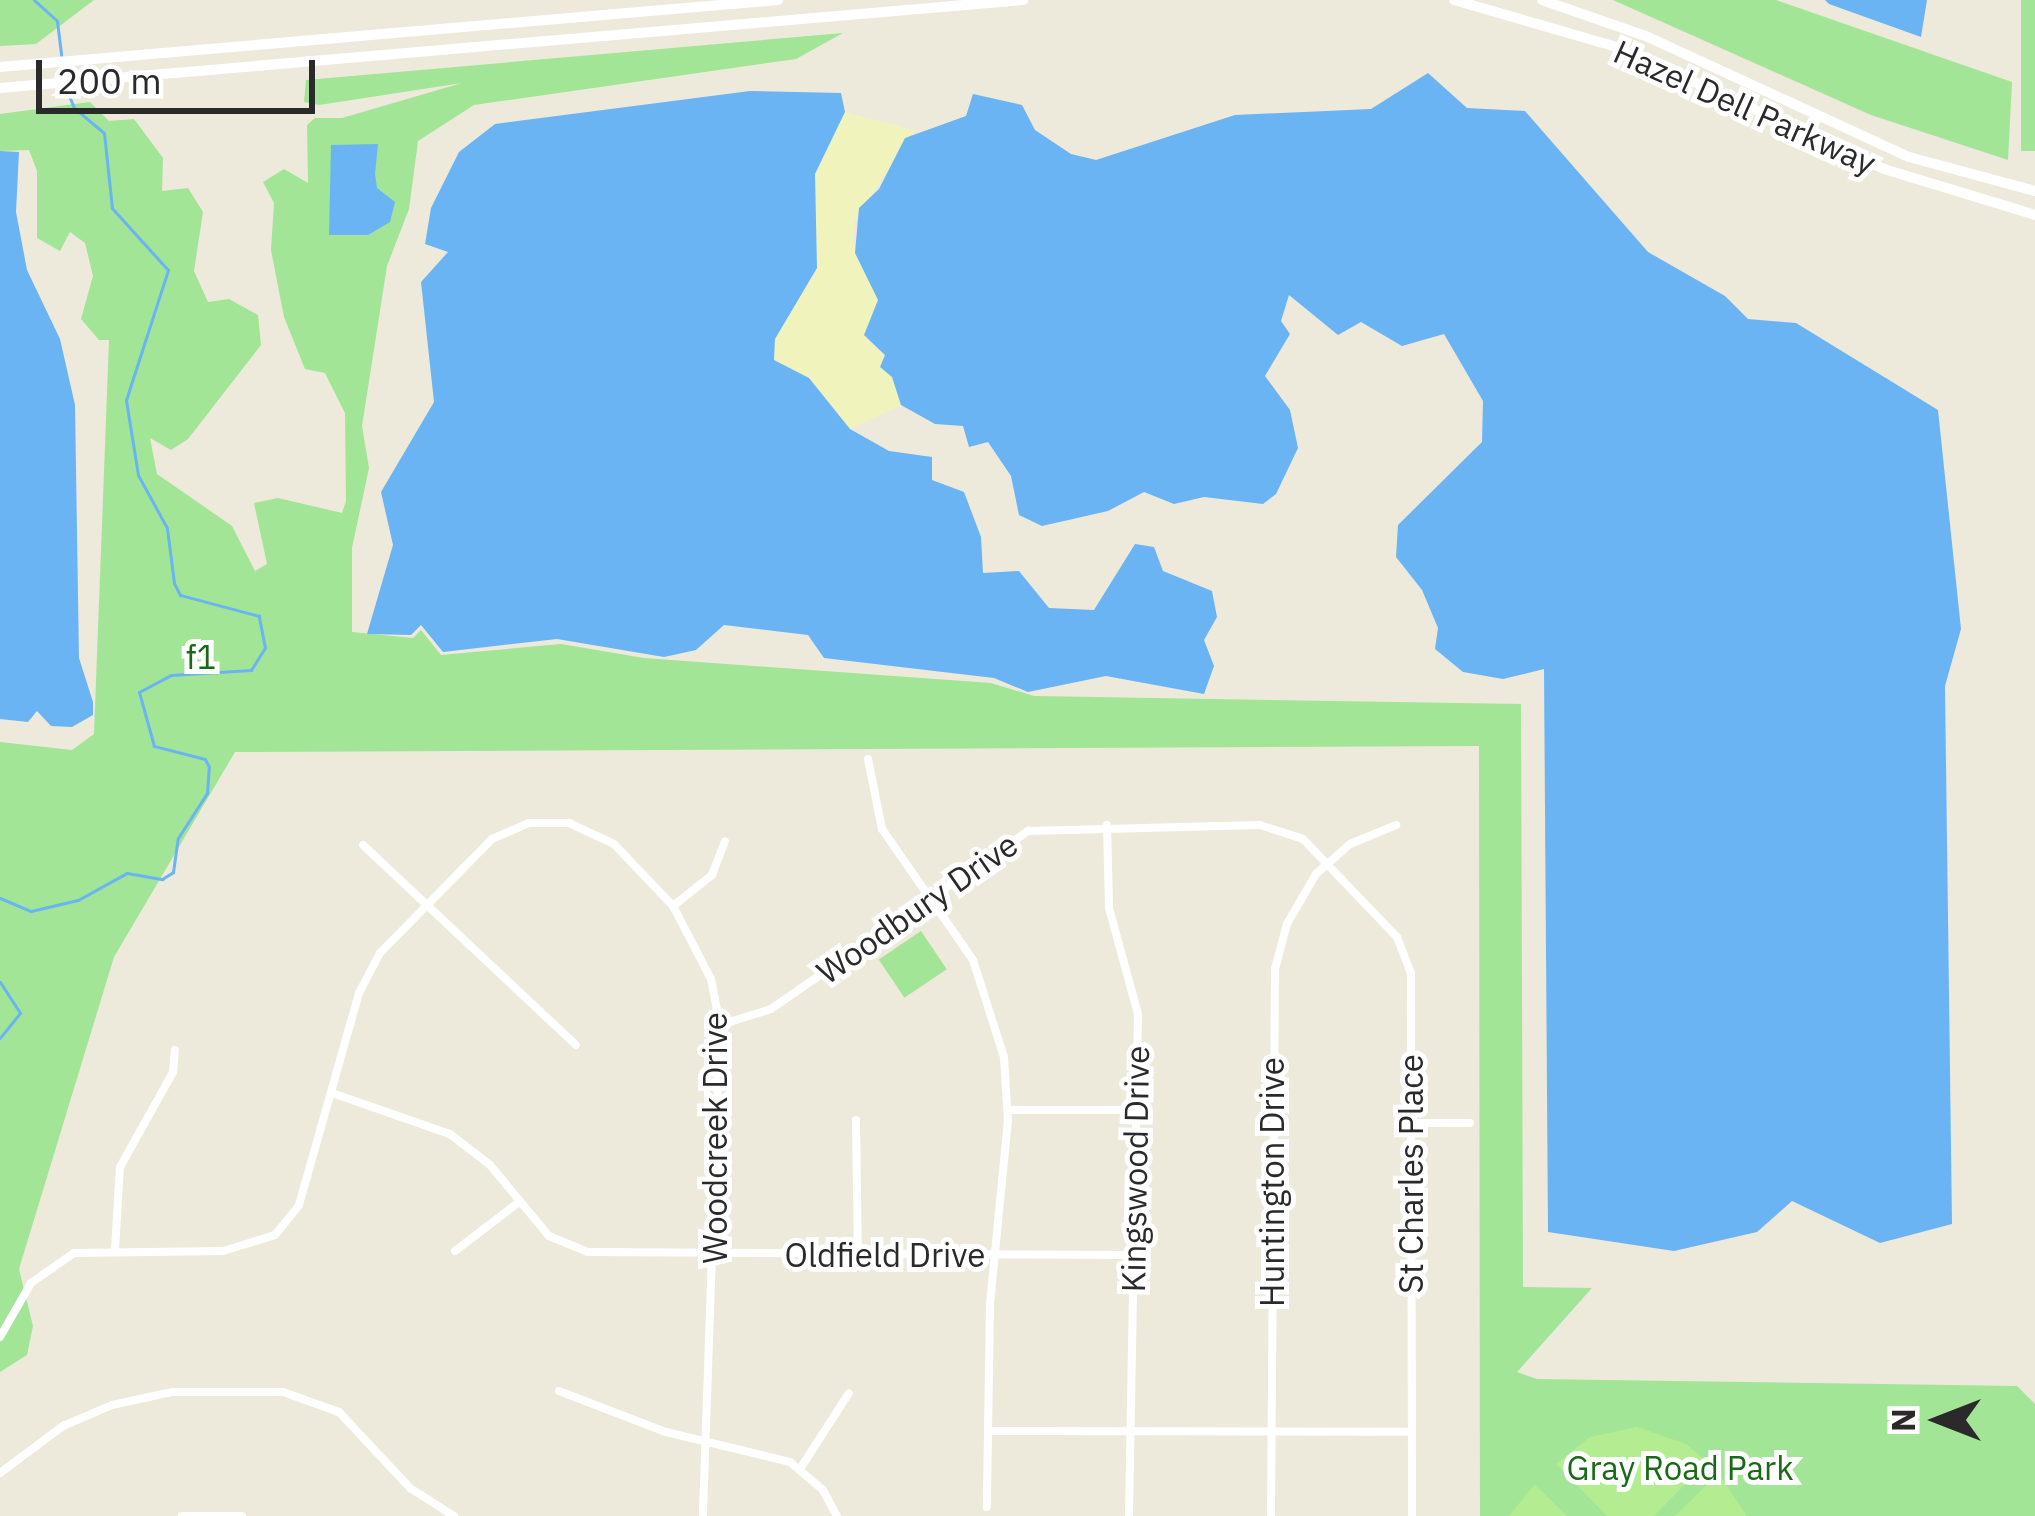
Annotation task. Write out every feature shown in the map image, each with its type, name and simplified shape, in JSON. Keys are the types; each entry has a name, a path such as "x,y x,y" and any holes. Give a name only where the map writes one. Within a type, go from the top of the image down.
{"main road":[{"path":"0,68 778,0"},
{"path":"0,88 1023,0"},
{"name":"Hazel Dell Parkway","path":"1454,0 1620,48 1884,170 2035,215"},
{"name":"Hazel Dell Parkway","path":"1542,0 1648,37 1909,157 2035,191"}],"street":[{"path":"868,759 884,833 987,991 1008,1110 994,1255 987,1507"},
{"name":"Woodcreek Drive","path":"0,1337 50,1266 74,1253 223,1251 275,1235 299,1205 369,972 425,903 492,839 548,822 614,844 673,907 711,979 720,1025 704,1516"},
{"name":"Woodbury Drive","path":"720,1025 771,1009 1028,831 1107,825 1271,826 1303,839 1328,863"},
{"name":"Kingswood Drive","path":"1107,825 1109,908 1138,1014 1129,1516"},
{"path":"1328,863 1350,844 1396,825"},
{"path":"673,907 712,875 725,842"},
{"path":"363,845 576,1045"},
{"name":"St Charles Place","path":"1328,863 1406,953 1412,1123 1412,1516"},
{"name":"Huntington Drive","path":"1271,1516 1275,969 1297,901 1328,863"},
{"path":"115,1250 120,1167 173,1072 175,1049"},
{"name":"Oldfield Drive","path":"332,1093 450,1134 549,1236 588,1252 1133,1255"},
{"path":"1008,1110 1138,1110"},
{"path":"856,1120 858,1255"},
{"path":"1412,1123 1470,1123"},
{"path":"455,1251 519,1202"},
{"path":"559,1391 704,1442 800,1469 837,1516"},
{"path":"0,1473 63,1426 112,1405 172,1392 284,1392 339,1412 440,1514 454,1516"},
{"path":"800,1469 849,1393"},
{"path":"990,1431 1411,1432"},
{"path":"182,1516 242,1516"}],"green space":[{"path":"0,0 94,0 36,44 0,46"},
{"path":"1613,0 1776,0 2012,82 2008,160 1871,115"},
{"path":"2021,0 2035,0 2035,151 2021,151"},
{"name":"f1","path":"843,33 796,59 474,105 418,141 409,209 387,266 362,426 369,468 352,548 352,632 413,638 421,630 441,655 561,644 644,658 991,683 1034,696 1521,704 1523,1287 1592,1288 1517,1372 1537,1379 2017,1386 2035,1404 2035,1516 1480,1516 1479,746 235,752 114,957 19,1269 33,1326 27,1355 0,1372 0,742 72,750 94,734 109,340 99,340 81,319 93,276 85,243 70,232 60,251 37,238 37,171 29,150 0,151 0,114 90,102 109,121 134,119 163,158 162,191 188,188 203,212 194,271 208,302 229,299 258,315 261,345 188,439 171,450 150,438 157,474 232,526 255,571 267,564 254,503 278,498 342,513 346,501 345,413 325,373 305,369 284,317 271,250 274,203 263,182 284,169 308,183 307,125 315,118 342,118 462,83 319,105 304,102 306,80"},
{"path":"921,931 947,969 904,998 879,960"},
{"name":"Gray Road Park","path":"1637,1427 1686,1444 1707,1462 1654,1516 1607,1516 1556,1464 1590,1437"},
{"path":"1718,1474 1747,1516 1675,1516"},
{"path":"1535,1485 1567,1516 1509,1516"}],"sand":[{"path":"845,112 915,130 855,219 853,242 878,300 869,341 885,356 901,405 850,429 809,378 774,360 774,339 817,268 815,174"}],"water":[{"path":"1825,0 1927,0 1921,37 1829,4"},
{"path":"1428,73 1467,108 1525,111 1648,252 1725,296 1748,319 1796,323 1938,410 1961,629 1945,686 1952,1224 1880,1243 1792,1201 1757,1232 1674,1251 1548,1232 1544,669 1503,679 1463,672 1435,649 1438,628 1422,590 1396,557 1398,525 1482,442 1483,401 1444,334 1402,346 1361,322 1338,335 1289,295 1281,321 1290,334 1265,376 1290,410 1298,448 1276,494 1263,504 1204,497 1174,504 1144,492 1108,511 1042,526 1019,515 1011,476 988,442 969,447 963,426 935,424 901,405 892,377 880,367 885,355 864,335 878,300 855,253 859,208 879,189 905,138 966,116 973,94 1022,105 1035,130 1071,154 1096,160 1235,115 1371,109"},
{"path":"750,91 841,93 845,112 815,174 817,268 775,339 774,360 809,378 850,429 889,451 932,457 932,480 964,492 981,537 983,573 1019,571 1049,608 1094,610 1135,544 1154,547 1163,571 1212,591 1217,617 1204,640 1214,666 1204,694 1106,676 1028,692 994,678 824,658 808,635 724,625 696,650 664,657 557,639 443,652 421,625 411,635 367,634 393,545 381,492 434,402 421,282 448,252 425,244 431,208 459,152 495,124"},
{"path":"378,144 377,188 395,202 390,222 368,235 329,235 331,145"},
{"path":"0,151 19,152 16,212 27,270 60,339 75,405 79,658 93,715 72,727 51,726 37,711 28,722 0,719"}],"waterway":[{"path":"34,0 57,21 61,55"},
{"path":"0,898 31,911 78,900 127,873 162,879 173,872 178,838 207,793 209,767 205,759 154,746 139,692 171,675 251,670 265,648 259,616 180,595 174,583 167,528 138,475 126,400 168,270 112,208 104,133 74,108 66,88"},
{"path":"0,982 20,1013 0,1038"}]}
